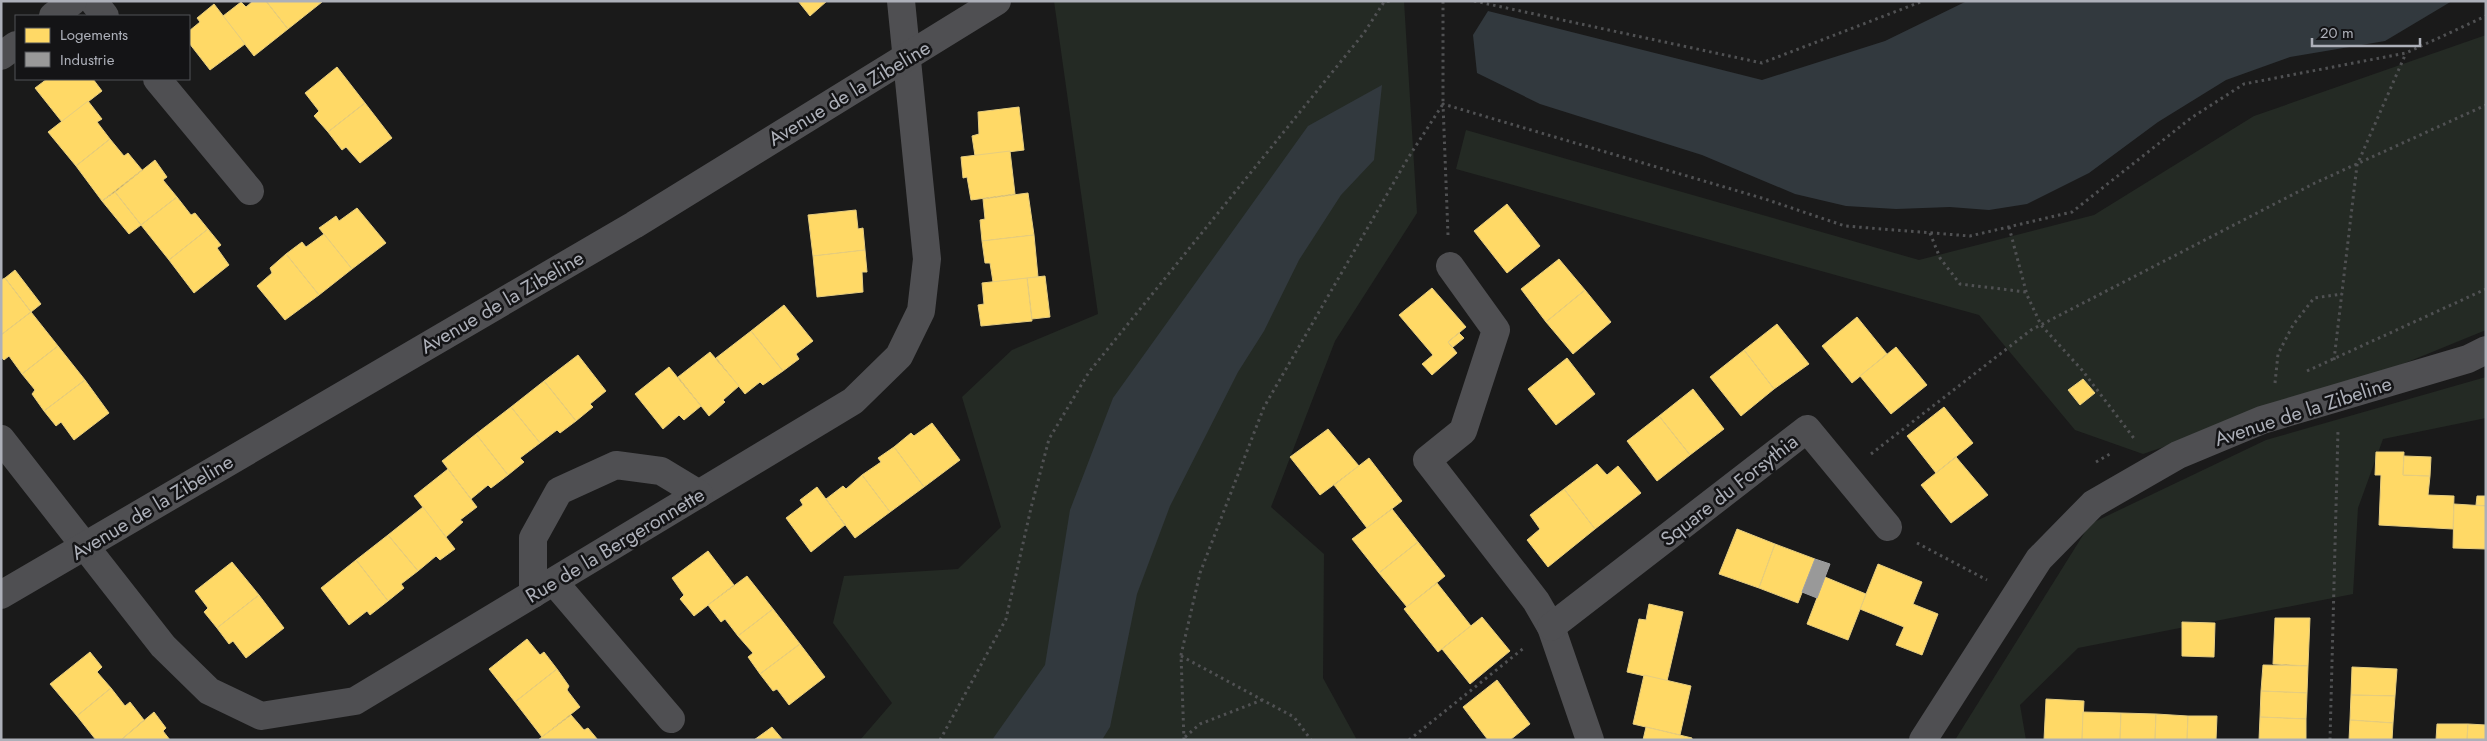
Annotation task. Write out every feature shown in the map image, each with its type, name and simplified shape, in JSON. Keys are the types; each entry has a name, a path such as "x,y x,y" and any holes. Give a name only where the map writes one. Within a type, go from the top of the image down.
{"street":[{"path":"54,15 72,1"},
{"path":"93,1 104,15"},
{"name":"Rue de la Bergeronnette","path":"1,439 84,547 164,646 209,691 261,716 355,702 853,401 899,356 921,311 927,260 901,1"},
{"name":"Avenue de la Zibeline","path":"1,595 634,225 908,58 997,1"},
{"path":"1,56 15,46"},
{"path":"158,80 250,191"},
{"path":"1450,266 1496,330 1463,431 1427,460 1536,601 1551,627 1590,740"},
{"name":"Avenue de la Zibeline","path":"1924,740 2039,560 2093,504 2178,455 2262,420 2468,359 2486,350"},
{"name":"Square du Forsythia","path":"1551,627 1807,430 1888,527"},
{"path":"671,719 543,588 533,538 560,491 616,465 661,471 699,494"}],"path":[{"path":"940,740 1006,619 1049,439 1089,372 1364,33 1384,2 1390,1"},
{"path":"1443,1 1443,104 1450,266"},
{"path":"1474,1 1762,63 1923,1"},
{"path":"1443,104 1766,199 1845,226 1970,236 2072,212 2191,118 2244,84 2406,52 2486,16"},
{"path":"1184,739 1180,655 1200,573 1264,407 1408,158 1443,104"},
{"path":"1845,474 2031,330 2315,183 2486,104"},
{"path":"2009,227 2026,292 2041,325 2082,370 2136,441"},
{"path":"1930,233 1940,258 1960,284 2026,292"},
{"path":"2275,383 2278,354 2293,325 2314,298 2342,294"},
{"path":"1888,527 1993,584"},
{"path":"1410,740 1551,627"},
{"path":"1180,655 1294,717 1310,740"},
{"path":"1184,739 1200,724 1263,700"}],"shaded area":[{"path":"1054,1 1404,1 1417,213 1335,341 1271,507 1324,554 1323,678 1357,740 860,740 892,703 833,623 844,576 958,569 1001,527 962,397 1012,350 1098,314"},
{"path":"1967,1 2452,1 2385,41 2290,57 2226,80 2158,122 2089,173 2027,204 1989,210 1950,207 1896,209 1846,206 1795,194 1702,155 1540,104 1477,73 1473,35 1488,11 1762,80 1885,41"},
{"path":"2486,35 2486,330 2388,370 2143,454 2075,430 1979,315 1456,169 1466,130 1919,260 2094,215 2254,116"},
{"path":"1382,85 1374,160 1341,195 1299,260 1264,331 1238,372 1170,506 1137,594 1110,727 1102,740 992,740 1045,665 1070,510 1113,398 1308,126"},
{"path":"2486,377 2486,418 2383,439 2358,508 2353,594 2078,648 2020,705 2026,740 1955,740 2090,524 2266,440"}],"building: Logements":[{"path":"253,1 266,1 288,29 254,56 223,16 241,2 246,7"},
{"path":"266,1 321,1 322,2 288,29"},
{"path":"798,1 827,1 810,16"},
{"path":"214,4 245,44 210,70 190,44 190,30 200,22 197,18"},
{"path":"337,67 365,103 328,132 314,116 319,111 305,93"},
{"path":"46,80 94,80 102,91 62,122 35,88"},
{"path":"88,101 102,119 97,122 110,139 76,166 48,132"},
{"path":"365,103 392,138 360,163 346,147 342,150 328,132"},
{"path":"1019,107 1024,150 975,156 972,136 979,134 978,112"},
{"path":"110,139 124,156 128,153 142,170 102,201 76,166"},
{"path":"1010,151 1015,194 971,200 967,177 963,178 961,157"},
{"path":"155,160 167,177 163,180 177,197 141,225 115,192"},
{"path":"115,192 141,225 129,234 102,201"},
{"path":"1028,193 1034,235 982,241 980,220 985,219 983,199"},
{"path":"177,197 191,215 195,213 208,229 169,260 141,225"},
{"path":"1507,204 1540,246 1507,273 1474,231"},
{"path":"357,208 386,243 352,269 319,228 336,216 339,221"},
{"path":"856,210 858,229 863,228 865,250 813,256 808,215"},
{"path":"208,229 221,245 217,248 229,265 194,293 169,260"},
{"path":"324,234 352,269 319,295 286,254 302,242 306,247"},
{"path":"1034,235 1038,277 993,282 990,263 985,263 982,241"},
{"path":"865,250 867,272 862,272 863,292 817,297 813,256"},
{"path":"286,254 319,295 285,320 257,286 272,273 270,268"},
{"path":"1559,259 1585,290 1546,322 1521,289"},
{"path":"15,270 41,304 31,312 5,278"},
{"path":"1045,276 1050,317 1032,319 1027,278"},
{"path":"5,278 31,312 1,335 1,280"},
{"path":"1027,278 1032,321 981,326 978,305 984,304 982,283"},
{"path":"1432,288 1466,327 1448,342 1457,353 1432,375 1422,364 1433,355 1399,315"},
{"path":"1585,290 1611,322 1573,354 1546,322"},
{"path":"784,305 813,341 796,354 799,359 783,371 751,331"},
{"path":"31,312 58,346 22,374 9,356 4,360 1,357 1,335"},
{"path":"1857,317 1887,354 1852,383 1822,346"},
{"path":"1777,324 1809,364 1774,389 1744,350"},
{"path":"751,331 783,371 763,385 760,382 745,394 716,358"},
{"path":"1459,333 1464,338 1453,347 1448,342"},
{"path":"58,346 85,380 44,411 32,394 35,390 22,374"},
{"path":"1896,347 1927,385 1891,414 1860,376"},
{"path":"1744,350 1774,389 1741,416 1710,377"},
{"path":"710,352 739,386 709,416 678,377"},
{"path":"578,355 606,391 590,404 593,407 576,421 544,381"},
{"path":"1567,358 1595,394 1556,425 1528,389"},
{"path":"669,367 701,406 684,420 679,415 663,429 635,394"},
{"path":"2083,379 2095,393 2080,405 2068,390"},
{"path":"85,380 109,413 74,440 61,422 56,426 44,411"},
{"path":"544,381 576,421 560,433 557,430 540,443 511,407"},
{"path":"1693,389 1724,429 1690,455 1659,416"},
{"path":"511,407 540,443 520,458 524,462 508,475 476,434"},
{"path":"1944,407 1973,443 1936,473 1907,436"},
{"path":"1659,416 1690,455 1657,481 1627,441"},
{"path":"932,423 960,460 924,487 894,447 911,433 914,436"},
{"path":"1328,429 1359,466 1320,495 1290,457"},
{"path":"476,434 508,475 491,488 488,485 471,499 442,461"},
{"path":"894,447 924,487 890,512 862,475 881,462 878,458"},
{"path":"2376,452 2404,452 2403,475 2430,476 2428,495 2454,496 2453,529 2379,525 2381,475 2375,475"},
{"path":"2404,456 2431,457 2430,476 2403,475"},
{"path":"1956,457 1988,495 1951,523 1921,485"},
{"path":"1369,458 1402,501 1367,528 1334,485"},
{"path":"1597,464 1607,475 1618,466 1641,493 1595,529 1564,489"},
{"path":"448,469 477,507 460,520 463,522 446,537 414,496"},
{"path":"862,475 890,512 855,538 826,499 843,486 846,489"},
{"path":"817,487 845,525 811,552 786,518 803,505 800,500"},
{"path":"1564,489 1595,529 1548,567 1527,540 1540,529 1530,515"},
{"path":"2477,496 2486,496 2486,506 2476,505"},
{"path":"2454,504 2486,506 2486,549 2453,548"},
{"path":"423,507 455,549 440,560 436,556 418,571 388,535"},
{"path":"1392,509 1418,542 1379,573 1352,539"},
{"path":"1737,529 1775,544 1759,588 1719,574"},
{"path":"388,535 418,571 401,584 404,588 388,601 356,560"},
{"path":"1418,542 1445,576 1407,607 1379,573"},
{"path":"1775,544 1815,559 1798,603 1759,588"},
{"path":"708,551 734,585 694,616 680,599 684,595 672,578"},
{"path":"356,560 388,601 370,615 367,611 349,625 321,588"},
{"path":"232,562 259,595 217,628 204,612 208,608 195,591"},
{"path":"1878,564 1922,582 1913,604 1938,614 1922,655 1896,645 1904,627 1860,609"},
{"path":"747,576 773,609 738,636 725,619 721,622 708,605"},
{"path":"1825,577 1866,594 1848,640 1807,624"},
{"path":"1437,583 1471,626 1438,652 1404,609"},
{"path":"259,595 284,628 246,658 233,641 229,644 217,628"},
{"path":"1649,604 1683,612 1667,681 1627,672 1639,619 1646,620"},
{"path":"773,609 800,644 760,674 748,657 753,653 738,636"},
{"path":"1482,617 1510,651 1470,684 1442,649"},
{"path":"2275,618 2310,618 2308,666 2273,664"},
{"path":"2182,622 2215,623 2214,657 2182,656"},
{"path":"527,639 540,655 544,652 557,669 515,702 489,669"},
{"path":"800,644 825,677 789,705 777,689 773,691 760,674"},
{"path":"90,652 102,667 97,672 111,688 77,716 50,684"},
{"path":"2263,665 2308,666 2307,693 2261,691"},
{"path":"2352,667 2397,669 2395,696 2351,695"},
{"path":"557,669 569,686 567,690 580,707 542,737 515,702"},
{"path":"1644,675 1691,686 1680,735 1633,724"},
{"path":"1497,680 1530,724 1510,740 1488,740 1463,707"},
{"path":"111,688 125,706 130,702 144,720 121,740 96,740 77,716"},
{"path":"2261,691 2307,693 2306,719 2260,717"},
{"path":"2351,695 2395,696 2393,723 2350,720"},
{"path":"2046,699 2084,701 2082,740 2044,740"},
{"path":"154,712 166,728 163,731 170,740 121,740"},
{"path":"2083,712 2121,713 2120,740 2082,740"},
{"path":"2121,713 2156,714 2155,740 2120,740"},
{"path":"2156,714 2188,716 2187,740 2155,740"},
{"path":"571,715 584,730 588,728 598,740 538,740"},
{"path":"2188,716 2217,716 2216,740 2187,740"},
{"path":"2260,717 2306,719 2306,740 2259,740"},
{"path":"2350,720 2393,723 2392,740 2349,740"},
{"path":"2437,724 2468,724 2467,740 2436,740"},
{"path":"2468,724 2486,725 2486,740 2467,740"},
{"path":"772,727 783,740 754,740"},
{"path":"1646,727 1692,738 1692,740 1643,740"}],"building: Industrie":[{"path":"1815,559 1830,564 1817,598 1802,592"}]}
